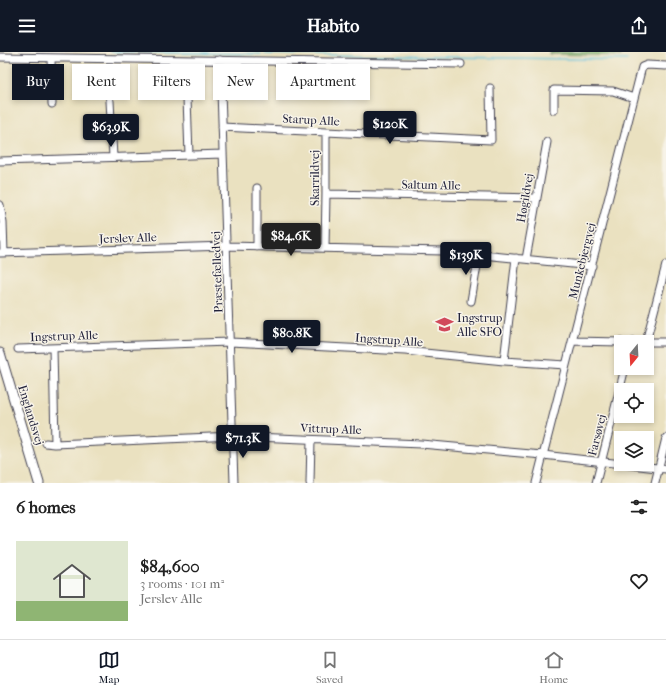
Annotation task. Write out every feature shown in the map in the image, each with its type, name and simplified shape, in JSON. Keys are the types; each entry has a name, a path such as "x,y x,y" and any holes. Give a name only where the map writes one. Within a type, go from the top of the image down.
{"main road":[{"name":"Englandsvej","path":"0,353 39,483"}],"street":[{"path":"0,57 462,64"},
{"path":"51,58 52,104"},
{"name":"Præstefælledvej","path":"220,60 234,483"},
{"name":"Munkebjergvej","path":"536,483 642,67 666,66"},
{"name":"Starup Alle","path":"222,127 490,140 490,88"},
{"path":"554,110 554,90 613,92 634,98"},
{"path":"110,100 113,157"},
{"path":"187,100 189,155"},
{"name":"Skarrildvej","path":"325,248 326,132"},
{"name":"Høgildvej","path":"526,259 547,142"},
{"path":"0,161 223,154"},
{"path":"257,188 257,247"},
{"name":"Saltum Alle","path":"326,194 536,198"},
{"path":"0,205 4,222 2,253"},
{"name":"Jerslev Alle","path":"2,253 227,246 325,248 443,251 592,266"},
{"path":"471,301 479,254"},
{"path":"504,361 516,258"},
{"path":"648,335 666,265"},
{"path":"573,341 614,342"},
{"name":"Ingstrup Alle","path":"18,349 230,342 405,351 504,361 566,365"},
{"path":"654,342 666,342"},
{"path":"53,348 55,444"},
{"name":"Farsøvej","path":"596,483 623,375"},
{"name":"Vittrup Alle","path":"46,443 55,444 233,436 421,444 543,455 662,469"},
{"path":"655,483 662,469 666,438"},
{"path":"310,483 312,440"}],"green space":[{"path":"549,52 622,52 621,56 549,54"}],"waterway":[{"path":"110,52 261,54"},
{"path":"265,54 627,60"}],"place":[{"name":"Ingstrup Alle SFO","path":"444,325"}]}
